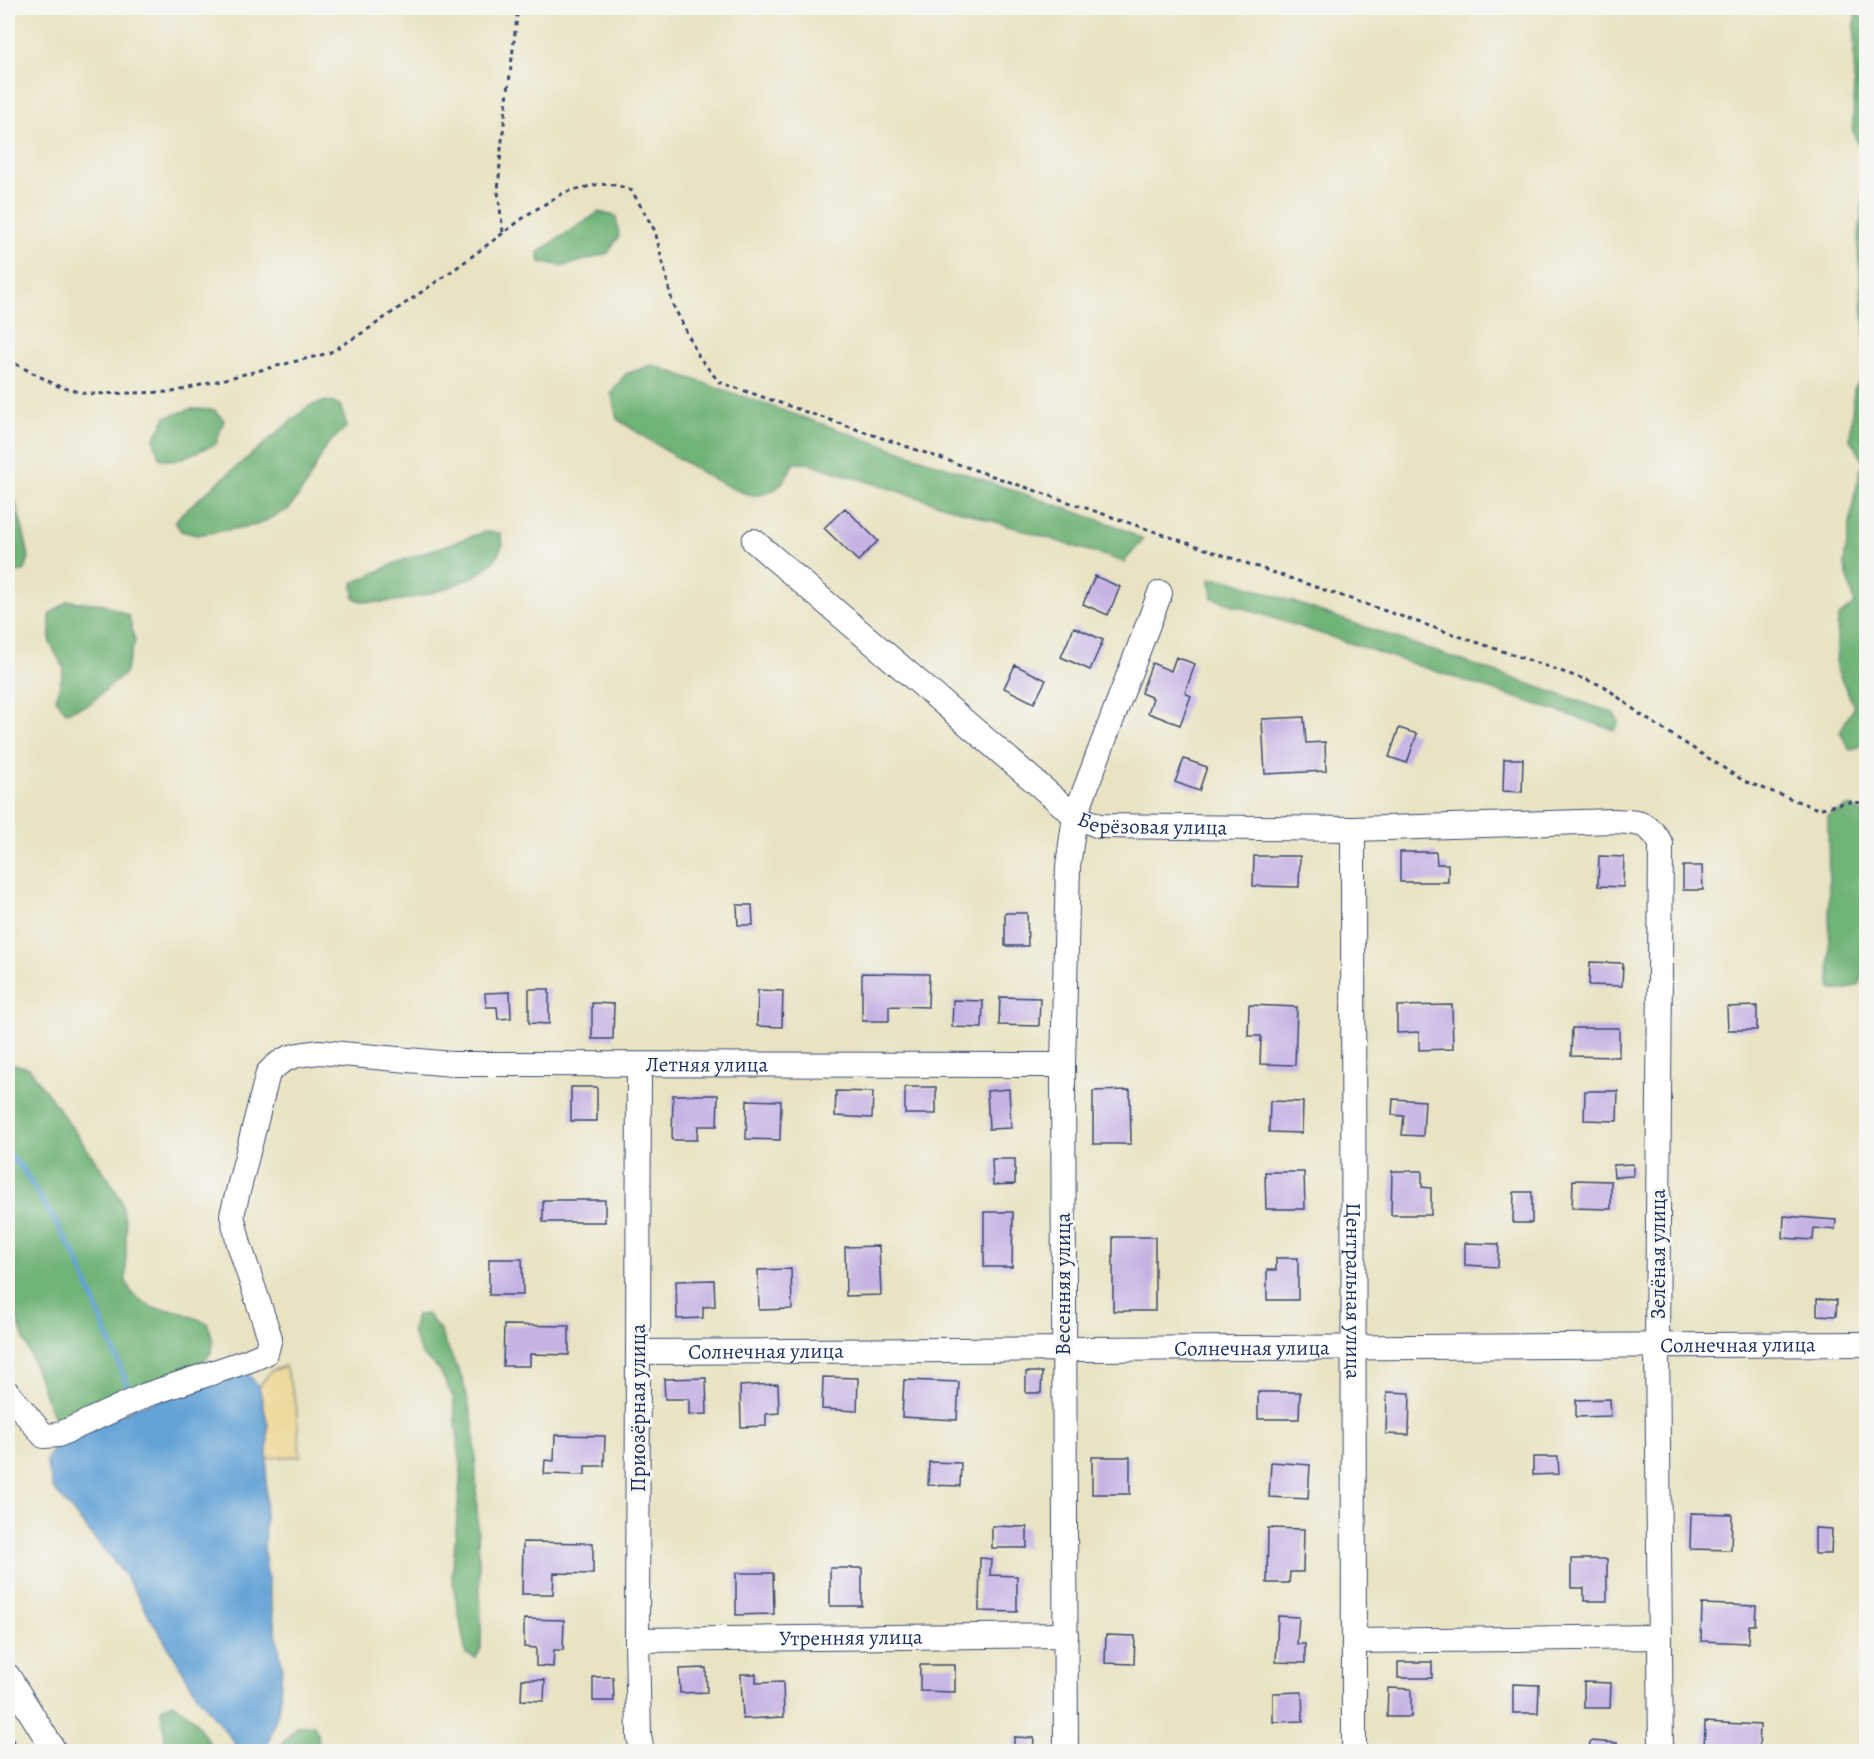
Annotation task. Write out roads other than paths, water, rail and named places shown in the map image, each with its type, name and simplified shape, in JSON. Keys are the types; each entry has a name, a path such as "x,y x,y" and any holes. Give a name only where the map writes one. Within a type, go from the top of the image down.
{"street":[{"name":"Берёзовая улица","path":"754,541 1075,816 1099,826 1353,829 1614,821 1640,823 1654,831"},
{"name":"Весенняя улица","path":"1066,1752 1063,1065 1068,878 1075,816 1160,593"},
{"name":"Центральная улица","path":"1353,829 1354,1752"},
{"name":"Зелёная улица","path":"1654,831 1661,844 1657,1345 1661,1752"},
{"name":"Летняя улица","path":"8,1393 44,1436 58,1435 146,1395 266,1353 270,1338 239,1244 232,1215 268,1073 279,1061 299,1054 320,1053 452,1064 1063,1065"},
{"name":"Приозёрная улица","path":"639,1065 637,1640 639,1736 642,1752"},
{"name":"Солнечная улица","path":"638,1352 1866,1344"},
{"name":"Утренняя улица","path":"637,1640 1066,1635"},
{"path":"1354,1641 1660,1637"},
{"path":"8,1676 55,1752"}],"water":[{"path":"247,1373 259,1387 268,1426 264,1552 282,1665 279,1708 266,1751 241,1751 198,1696 124,1574 53,1488 46,1461 53,1448 136,1407"}],"waterway":[{"path":"8,1154 22,1168 76,1256 130,1392"}]}
